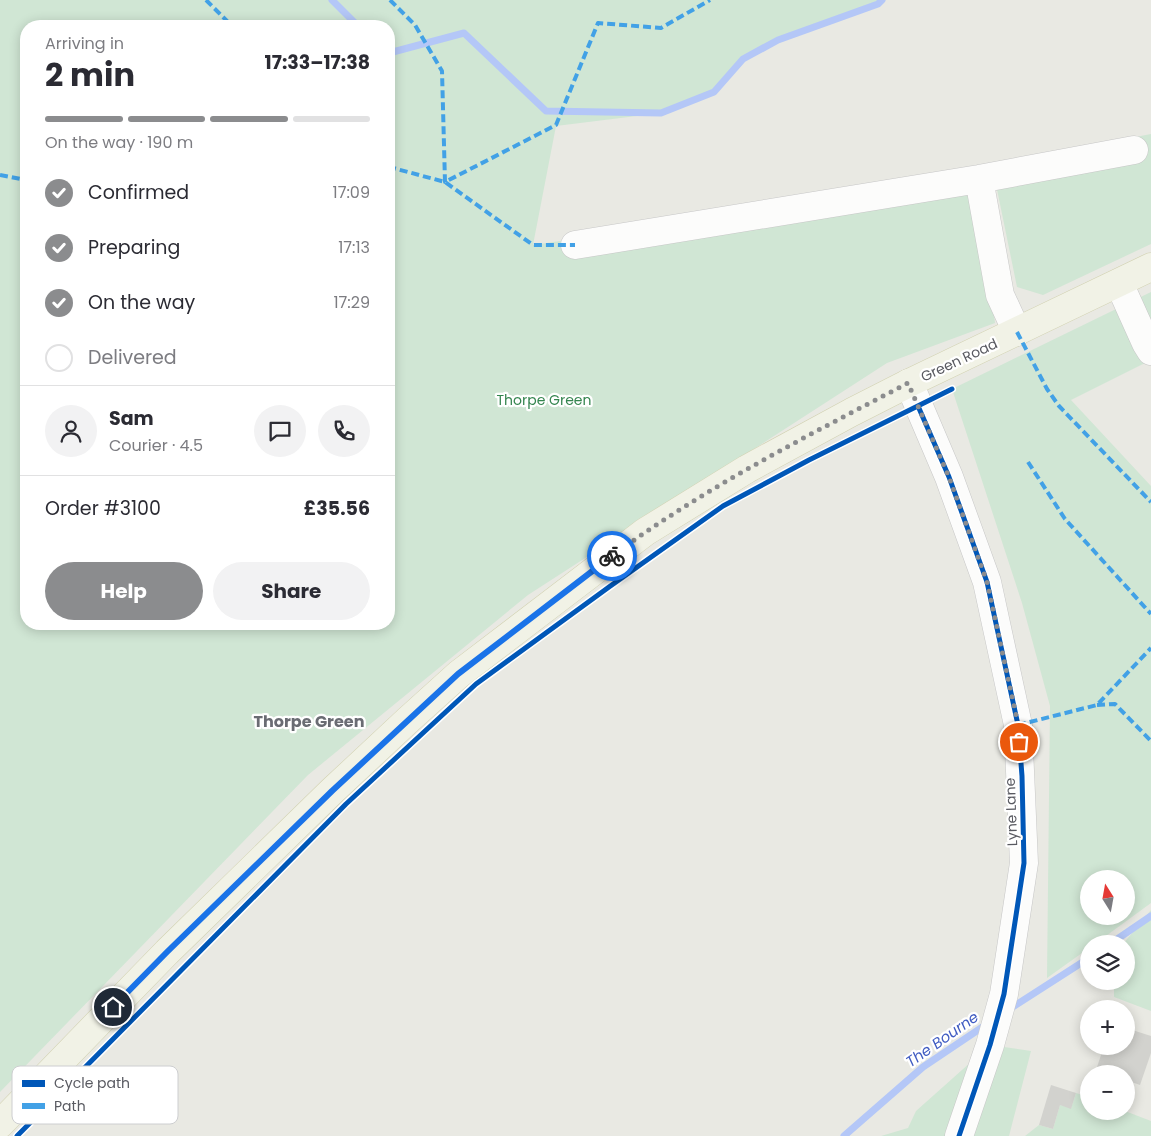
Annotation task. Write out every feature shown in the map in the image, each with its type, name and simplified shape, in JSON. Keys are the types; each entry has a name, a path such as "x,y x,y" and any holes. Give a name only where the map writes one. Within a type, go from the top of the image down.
{"main road":[{"name":"Green Road","path":"56,1066 180,939 332,791 458,674 645,532 747,469 908,383 1151,267"},
{"name":"Green Road","path":"0,1124 12,1112"}],"street":[{"path":"575,245 979,178 1134,150"},
{"path":"979,178 1000,295 1017,332"},
{"path":"1119,283 1151,350"},
{"name":"Lyne Lane","path":"908,383 949,477 987,582 1018,724 1024,863 1004,994 990,1045 959,1136"}],"green space":[{"name":"Thorpe Green","path":"0,0 882,0 878,4 778,40 743,59 714,92 661,113 556,126 533,245 979,179 995,323 887,363 528,595 308,775 25,1066 12,1066 12,1080 0,1092"},
{"path":"1151,134 1151,244 1043,295 1017,287 992,165"},
{"path":"1151,292 1151,360 1071,400 1151,486 1151,903 1135,915 1135,870 1080,870 1080,925 1121,925 1107,935 1080,935 1080,954 1047,978 1050,706 1022,603 952,389"},
{"path":"1151,910 1151,1011 1135,1005 1135,1000 1122,1000 1114,997 1114,990 1135,990 1135,935 1130,935"},
{"path":"990,1045 1031,1051 1009,1136 881,1136 908,1128 916,1111"},
{"path":"1076,1093 1080,1094 1080,1120 1135,1120 1135,1115 1151,1121 1151,1136 1025,1136 1039,1125 1053,1129 1060,1105 1071,1108"}],"building":[{"path":"1135,1031 1151,1036 1151,1053 1140,1085 1135,1083 1135,1065 1098,1065 1101,1055 1135,1055"},
{"path":"1051,1085 1076,1093 1071,1109 1060,1105 1053,1129 1039,1125"}],"waterway":[{"path":"332,0 352,20"},
{"path":"395,51 464,33 546,111 661,113 714,92 743,59 778,40 878,4 882,0"},
{"name":"The Bourne","path":"1123,935 1151,916"},
{"name":"The Bourne","path":"1008,1010 1080,964"},
{"name":"The Bourne","path":"844,1136 923,1067 987,1024"}],"marked path":[{"path":"206,0 226,20"},
{"path":"390,0 415,25 442,71 445,182 556,125 598,23 661,28 710,0"},
{"path":"395,169 445,182 533,245 575,245"},
{"path":"0,175 20,179"},
{"path":"1017,332 1047,389 1059,406 1151,502"},
{"path":"1028,462 1065,519 1151,614"},
{"path":"1018,725 1097,705 1151,648"},
{"path":"1097,705 1115,704 1151,741"}],"cycle path":[{"path":"86,1066 346,804 476,684 723,506 809,460 952,389"},
{"path":"918,406 949,477 987,582 1018,725 1022,776 1024,863 1004,994 990,1045 959,1136"},
{"path":"17,1136 29,1124"}],"way so far":[{"path":"612,556 645,532 747,469 908,383 949,477 987,582 1018,724 1019,742"}],"district":[{"name":"Thorpe Green","path":"309,721"}],"route":[{"path":"113,1007 332,791 458,674 612,556"}]}
